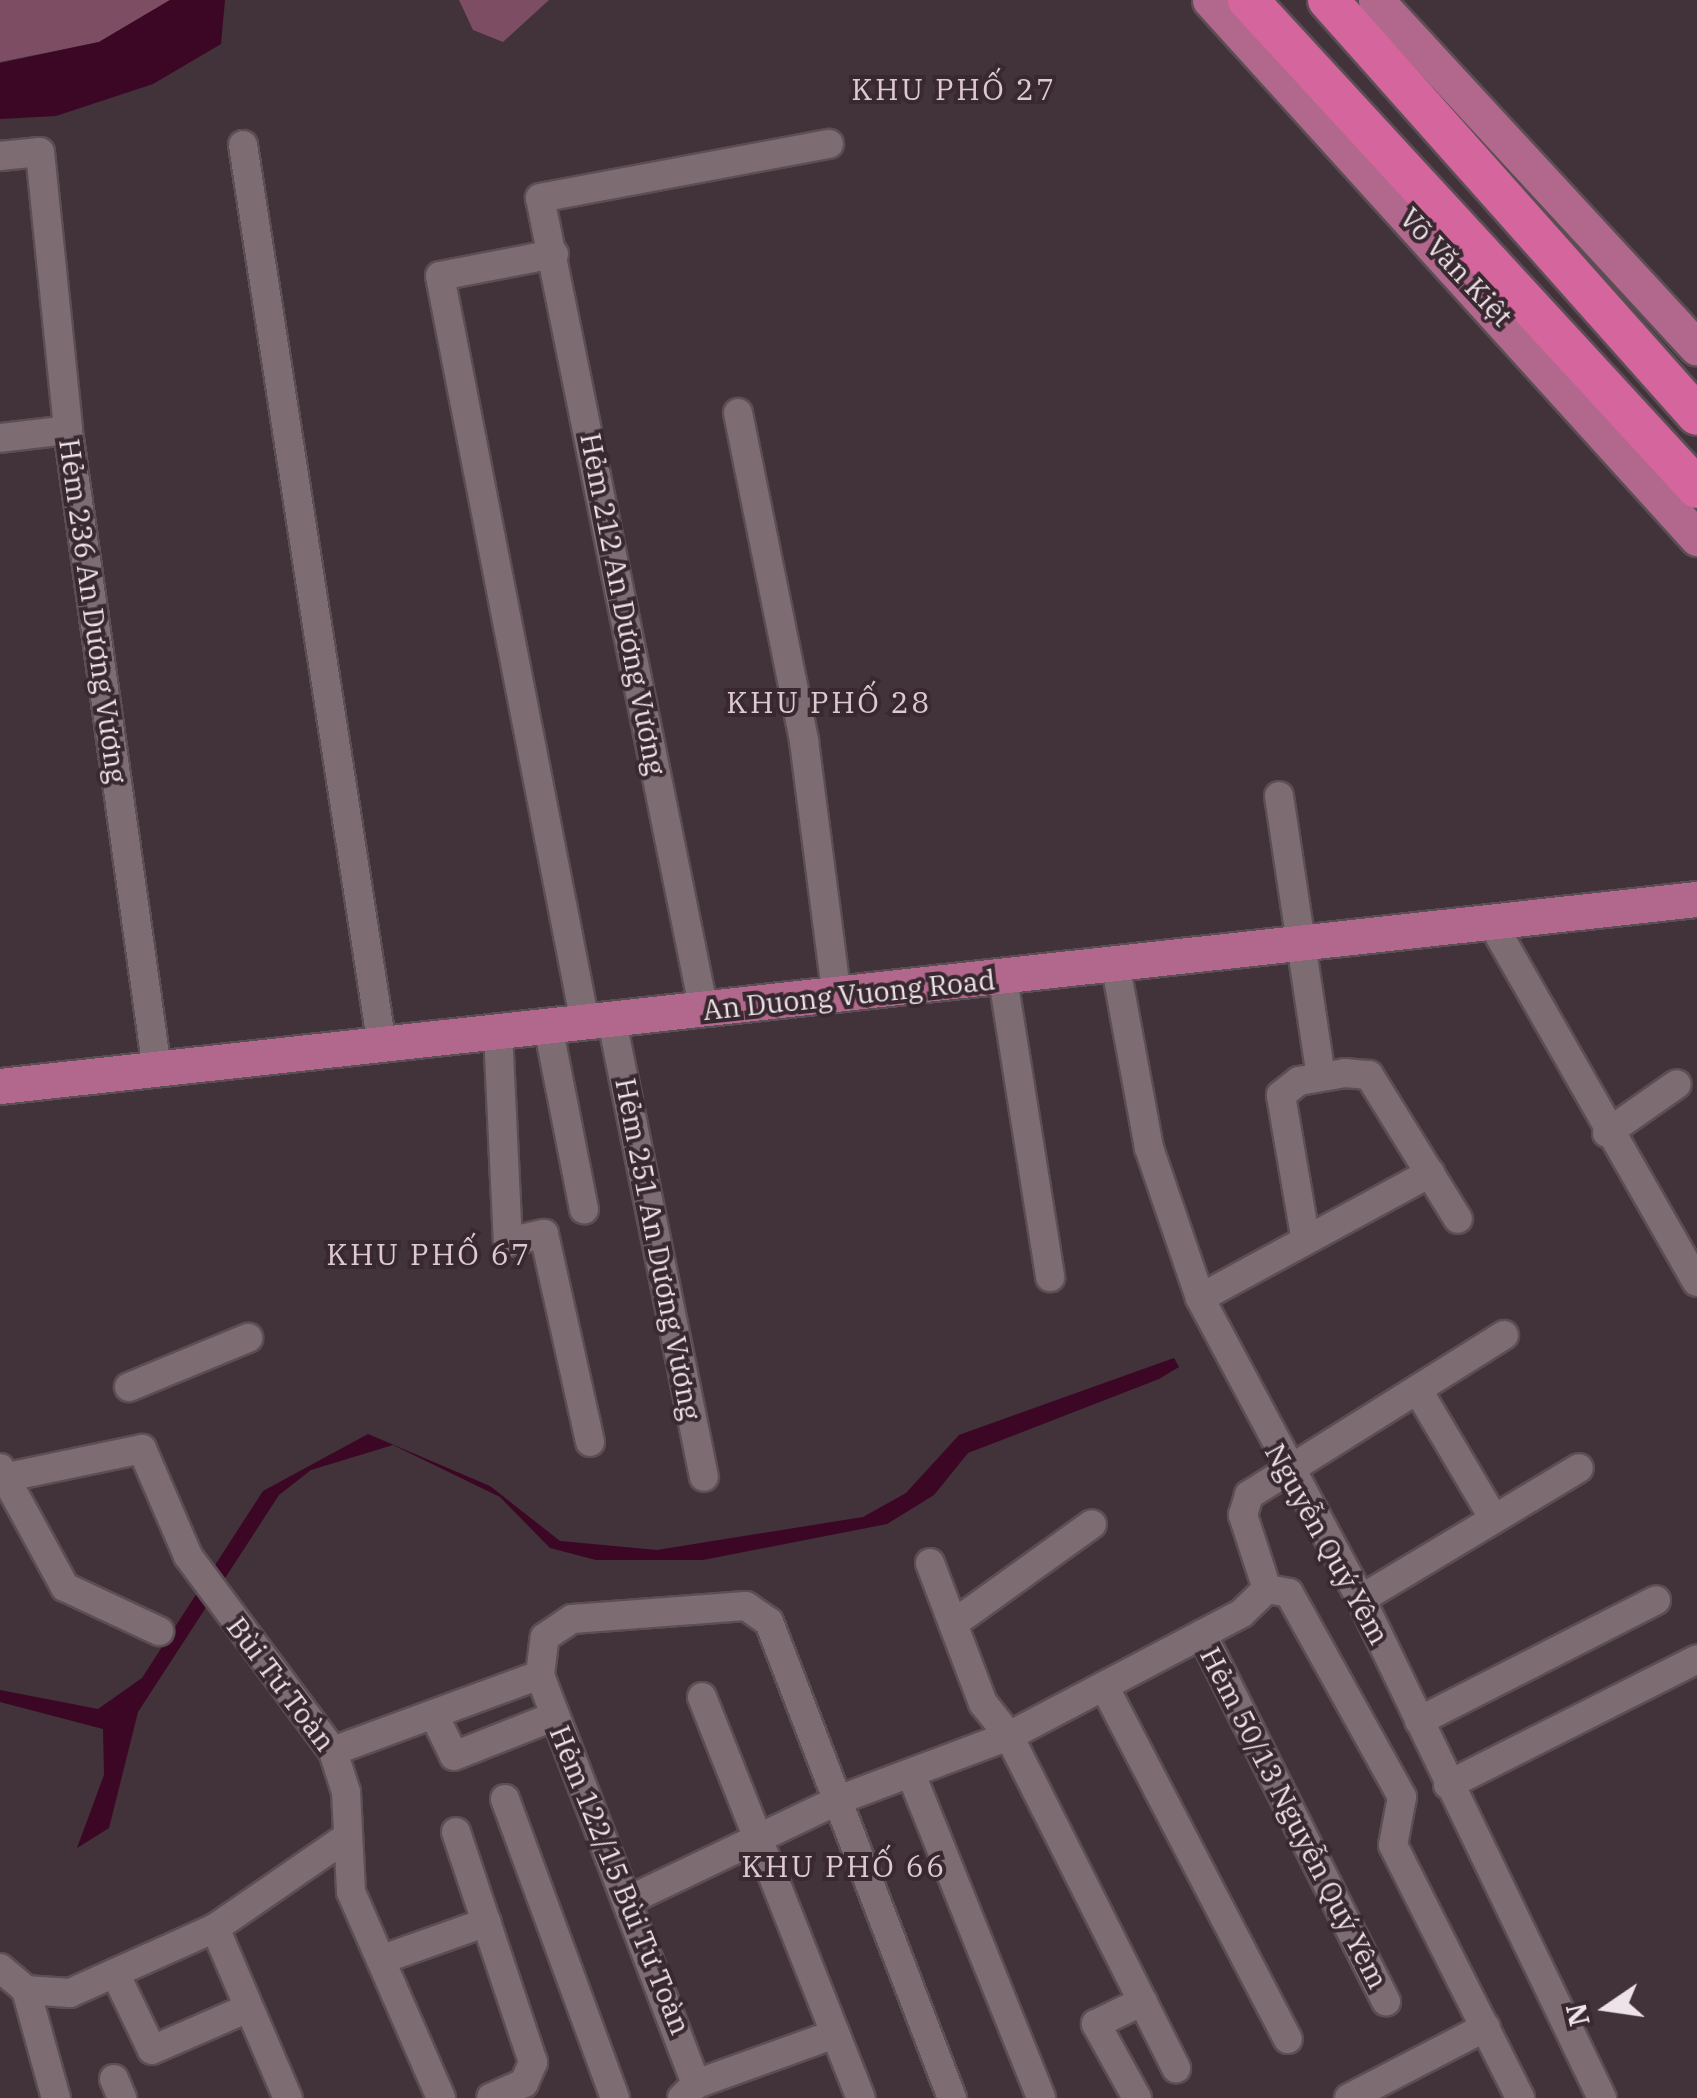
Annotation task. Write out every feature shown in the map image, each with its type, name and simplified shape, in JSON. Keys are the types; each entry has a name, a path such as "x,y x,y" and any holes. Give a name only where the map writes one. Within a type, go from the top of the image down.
{"highway":[{"name":"Võ Văn Kiệt","path":"1248,0 1604,408 1654,447 1678,489"},
{"path":"1328,0 1697,415"}],"main road":[{"name":"Võ Văn Kiệt","path":"1210,0 1678,489 1697,538"},
{"path":"1376,0 1697,348"},
{"name":"An Duong Vuong Road","path":"0,1086 1116,968 1697,899"}],"street":[{"name":"Hẻm 212 An Dương Vương","path":"704,1011 540,198 829,144"},
{"path":"243,145 382,1046"},
{"name":"Hẻm 236 An Dương Vương","path":"0,156 40,152 68,430 157,1070"},
{"name":"Hẻm 251 An Dương Vương","path":"554,254 440,276 598,1022 704,1477"},
{"path":"738,413 804,741 837,998"},
{"path":"0,438 68,430"},
{"path":"1279,796 1306,946 1321,1076"},
{"path":"1492,924 1607,1133 1697,1282"},
{"name":"Nguyễn Quý Yêm","path":"1116,968 1149,1148 1200,1298 1285,1470 1361,1599 1602,2098"},
{"path":"1004,979 1050,1278"},
{"path":"548,1026 584,1210"},
{"path":"498,1032 508,1242 544,1234 590,1442"},
{"path":"1305,1236 1281,1095 1321,1076 1368,1075 1458,1219"},
{"path":"1607,1133 1676,1084"},
{"path":"1200,1298 1305,1236 1430,1173"},
{"path":"1267,1589 1243,1515 1250,1496 1285,1470 1419,1392 1504,1335"},
{"path":"129,1387 248,1338"},
{"path":"1419,1392 1494,1519"},
{"name":"Bùi Tư Toàn","path":"2,1473 142,1449 200,1575 333,1751 351,1892 441,2098"},
{"path":"1361,1599 1579,1468"},
{"path":"2,1473 65,1586 159,1631"},
{"path":"952,1624 1092,1524"},
{"path":"930,1563 983,1703 1009,1736 1176,2068"},
{"path":"627,1901 840,1800 1009,1736 1202,1634 1267,1589 1289,1593 1402,1797 1394,1845 1520,2098"},
{"path":"1419,1721 1656,1600"},
{"path":"333,1751 434,1718 540,1676 555,1625 655,1614 761,1612 840,1800 952,2098"},
{"name":"Hẻm 50/13 Nguyễn Quý Yêm","path":"1202,1634 1386,2002"},
{"path":"1448,1784 1697,1659"},
{"name":"Hẻm 122/15 Bùi Tư Toàn","path":"540,1676 627,1901 689,2091"},
{"path":"1104,1686 1288,2039"},
{"path":"702,1697 860,2098"},
{"path":"434,1718 454,1756 555,1716"},
{"path":"911,1774 1041,2098"},
{"path":"505,1799 615,2098"},
{"path":"456,1832 533,2062 524,2083 492,2098"},
{"path":"26,1990 70,1993 215,1928 347,1837"},
{"path":"383,1959 487,1922"},
{"path":"215,1928 288,2098"},
{"path":"0,1968 26,1990 56,2098"},
{"path":"115,1973 152,2050 248,2008"},
{"path":"1137,2098 1096,2024 1143,2001"},
{"path":"1349,2098 1486,2028"},
{"path":"689,2091 835,2034"}],"shaded area":[{"path":"0,0 170,0 99,42 0,62"},
{"path":"170,0 225,0 221,44 153,84 56,116 0,119 0,63 99,42"},
{"path":"459,0 549,0 503,42 473,30"},
{"path":"1174,1358 1179,1367 1159,1379 968,1453 934,1495 887,1524 703,1560 596,1560 550,1548 500,1497 393,1445 311,1470 279,1495 138,1712 109,1828 77,1848 104,1775 103,1729 0,1702 0,1690 98,1709 142,1678 263,1491 368,1434 490,1486 560,1541 657,1550 863,1517 906,1493 959,1435"}],"district":[{"name":"KHU PHỐ 27","path":"954,89"},
{"name":"KHU PHỐ 28","path":"829,702"},
{"name":"KHU PHỐ 67","path":"429,1254"},
{"name":"KHU PHỐ 66","path":"844,1866"}]}
